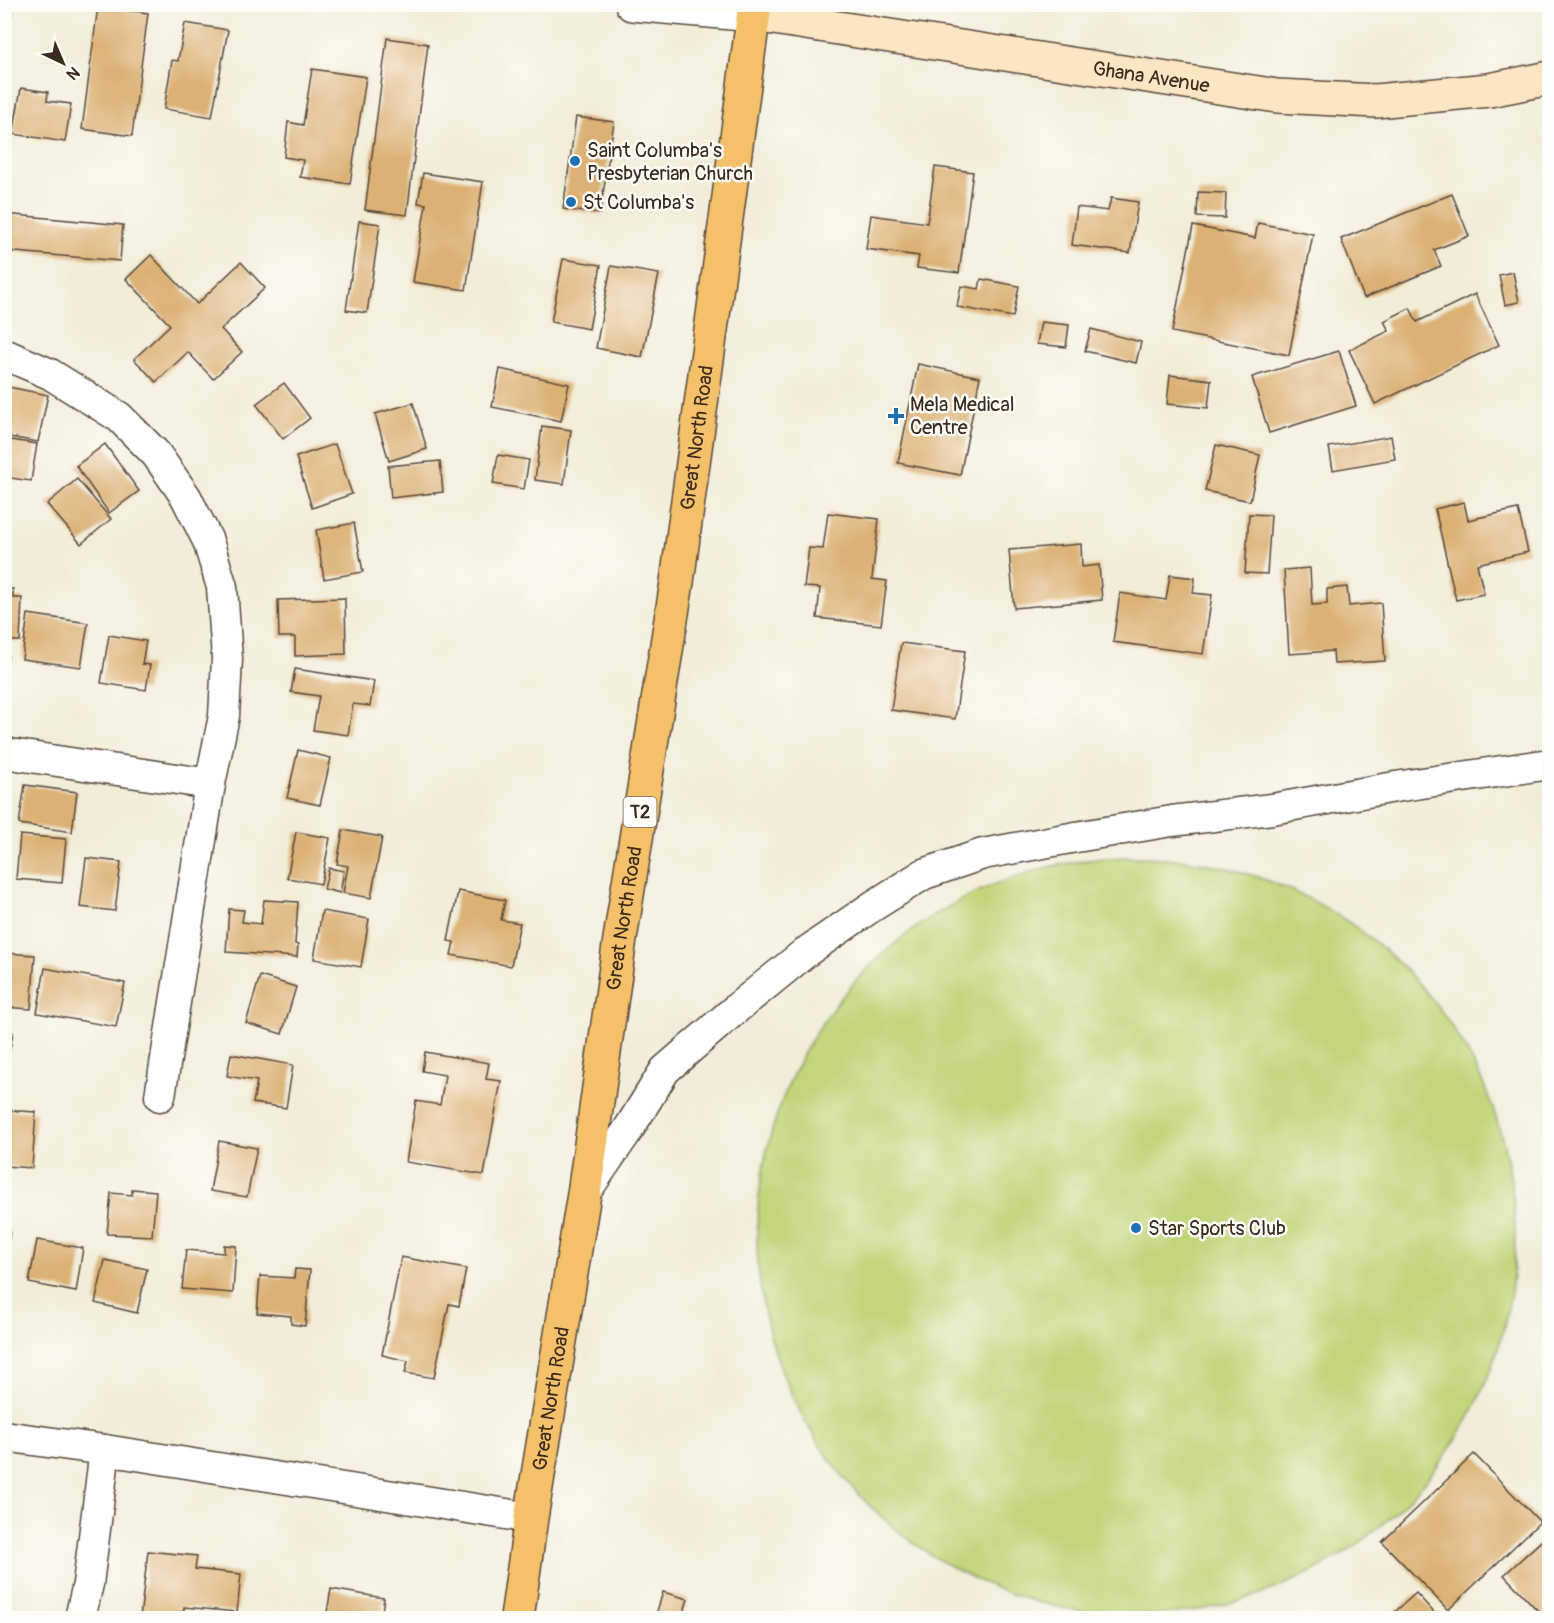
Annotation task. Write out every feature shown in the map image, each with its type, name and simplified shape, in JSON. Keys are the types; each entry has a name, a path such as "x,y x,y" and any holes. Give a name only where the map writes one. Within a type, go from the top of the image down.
{"highway":[{"name":"Great North Road","path":"517,1618 584,1194 620,939 677,582 754,10"}],"main road":[{"name":"Ghana Avenue","path":"754,10 1277,96 1376,101 1489,90 1550,78"}],"street":[{"path":"632,4 754,10"},
{"path":"4,354 50,374 119,417 156,454 186,497 208,540 222,587 227,659 224,716 210,784 160,1096"},
{"path":"4,753 210,784"},
{"path":"584,1194 628,1130 665,1070 806,952 924,874 983,854 1076,837 1172,821 1272,809 1395,787 1550,764"},
{"path":"4,1436 531,1518"},
{"path":"80,1618 88,1584 105,1450"}],"green space":[{"name":"Star Sports Club","path":"1136,857 1173,859 1210,865 1281,886 1315,902 1346,921 1404,968 1451,1026 1470,1057 1486,1091 1507,1162 1513,1199 1515,1236 1513,1273 1507,1310 1486,1381 1470,1415 1451,1446 1404,1504 1346,1551 1315,1570 1281,1586 1210,1607 1173,1613 1136,1615 1099,1613 1062,1607 991,1586 957,1570 926,1551 868,1504 821,1446 802,1415 786,1381 765,1310 759,1273 757,1236 759,1199 765,1162 786,1091 802,1057 821,1026 868,968 926,921 957,902 991,886 1062,865 1099,859"}],"building":[{"path":"4,4 13,4 9,36 4,36"},
{"path":"98,6 148,13 132,136 82,129"},
{"path":"185,23 228,30 212,117 164,109 172,60 178,61"},
{"path":"387,38 428,44 407,215 365,210"},
{"path":"312,69 366,77 350,184 300,177 303,160 284,157 288,122 303,125"},
{"path":"21,88 48,92 47,101 71,104 65,142 13,134"},
{"path":"576,117 614,122 600,214 563,209"},
{"path":"935,167 973,172 959,273 917,268 919,256 866,249 871,215 927,223"},
{"path":"423,173 483,182 466,290 413,282 426,204 418,203"},
{"path":"1198,192 1226,193 1225,218 1197,217"},
{"path":"1452,194 1469,236 1434,250 1441,266 1364,298 1341,239"},
{"path":"1111,198 1138,202 1130,253 1072,245 1077,207 1108,211"},
{"path":"4,214 123,225 120,261 4,251"},
{"path":"359,221 380,224 367,313 346,310"},
{"path":"1258,223 1313,234 1289,355 1172,332 1193,226 1255,238"},
{"path":"151,255 197,304 241,262 265,288 221,329 242,352 213,379 188,352 156,382 134,359 170,325 126,279"},
{"path":"563,259 601,265 589,329 551,322"},
{"path":"611,266 659,274 642,357 596,348"},
{"path":"1513,272 1519,302 1505,305 1499,275"},
{"path":"981,279 1019,286 1013,317 957,307 961,286 979,289"},
{"path":"1475,294 1499,345 1375,404 1349,350 1389,331 1384,321 1410,308 1417,322"},
{"path":"1041,322 1069,325 1066,347 1037,344"},
{"path":"1091,329 1141,342 1136,363 1085,351"},
{"path":"1339,351 1356,406 1269,433 1252,377"},
{"path":"918,364 980,377 960,475 898,463"},
{"path":"500,369 569,384 561,421 492,407"},
{"path":"1170,375 1211,380 1208,408 1167,404"},
{"path":"284,383 310,418 283,439 256,404"},
{"path":"4,386 48,395 38,442 4,436"},
{"path":"413,403 427,449 389,461 375,414"},
{"path":"542,426 571,430 564,484 535,480"},
{"path":"1391,436 1395,459 1333,470 1329,447"},
{"path":"4,439 37,444 31,481 4,477"},
{"path":"105,444 139,491 109,513 76,466"},
{"path":"335,444 352,494 312,508 296,457"},
{"path":"1216,445 1260,455 1250,501 1205,491"},
{"path":"498,455 529,460 524,489 493,484"},
{"path":"440,461 443,492 391,498 388,466"},
{"path":"77,479 111,519 81,544 47,504"},
{"path":"1464,502 1468,520 1518,509 1528,552 1477,564 1484,594 1456,600 1435,509"},
{"path":"828,513 879,519 872,579 887,581 881,625 817,618 820,588 804,587 809,548 823,549"},
{"path":"1249,514 1271,515 1267,574 1245,573"},
{"path":"354,523 363,572 324,579 316,530"},
{"path":"1081,544 1082,567 1099,565 1102,600 1014,608 1009,550"},
{"path":"1310,568 1312,605 1327,604 1327,589 1347,587 1349,606 1381,603 1385,661 1334,664 1333,651 1289,654 1284,570"},
{"path":"1170,575 1195,578 1193,593 1212,595 1203,654 1113,642 1120,593 1166,600"},
{"path":"4,589 13,589 13,598 22,598 20,641 9,641 8,658 4,658"},
{"path":"345,598 346,654 295,656 295,637 279,637 278,600"},
{"path":"28,614 88,623 81,667 22,659"},
{"path":"109,635 146,641 142,664 150,665 146,690 101,683"},
{"path":"901,643 965,651 955,719 891,710"},
{"path":"295,669 374,681 370,706 353,704 348,735 313,730 319,696 291,692"},
{"path":"298,750 331,758 320,805 287,798"},
{"path":"25,785 77,792 72,832 19,824"},
{"path":"343,830 382,837 371,898 343,893 348,866 337,864"},
{"path":"296,832 330,838 321,884 287,878"},
{"path":"20,835 66,839 62,883 16,879"},
{"path":"86,858 121,862 115,911 80,907"},
{"path":"329,868 344,871 340,893 324,889"},
{"path":"458,891 505,900 501,920 520,923 511,966 451,955 454,942 448,941"},
{"path":"264,900 298,902 295,944 298,945 297,957 226,952 229,909 244,910 242,922 261,924"},
{"path":"322,911 369,919 361,967 314,959"},
{"path":"4,953 35,955 31,1009 4,1007"},
{"path":"45,968 125,983 116,1027 37,1013"},
{"path":"260,976 296,987 282,1034 246,1023"},
{"path":"4,1032 13,1033 6,1069 4,1069"},
{"path":"425,1052 489,1063 486,1079 501,1081 484,1175 406,1162 416,1101 440,1105 445,1075 422,1071"},
{"path":"231,1054 293,1065 286,1108 253,1103 257,1081 227,1076"},
{"path":"4,1110 36,1112 32,1168 4,1166"},
{"path":"219,1141 257,1148 247,1197 210,1191"},
{"path":"132,1189 156,1191 152,1236 107,1234 111,1193 132,1195"},
{"path":"4,1230 10,1231 6,1256 4,1256"},
{"path":"37,1240 83,1248 76,1292 29,1283"},
{"path":"224,1245 236,1246 233,1293 182,1289 186,1250 224,1253"},
{"path":"401,1257 466,1269 459,1306 449,1304 434,1378 405,1373 408,1361 382,1355"},
{"path":"105,1260 147,1269 137,1313 95,1303"},
{"path":"295,1269 310,1270 305,1326 291,1324 291,1316 257,1313 260,1276 294,1278"},
{"path":"1474,1454 1540,1522 1448,1610 1382,1542"},
{"path":"1550,1533 1550,1616 1545,1618 1504,1575"},
{"path":"148,1551 197,1556 195,1569 241,1574 237,1612 184,1607 183,1618 140,1618"},
{"path":"331,1589 384,1598 381,1618 326,1618"},
{"path":"663,1592 688,1599 682,1618 655,1618"},
{"path":"1416,1593 1439,1618 1388,1618"},
{"path":"1064,1613 1065,1618 1040,1618 1040,1616"}],"place":[{"name":"Saint Columba's Presbyterian Church","path":"575,161"},
{"name":"St Columba's","path":"571,202"},
{"name":"Mela Medical Centre","path":"896,416"},
{"name":"Star Sports Club","path":"1136,1228"}]}
